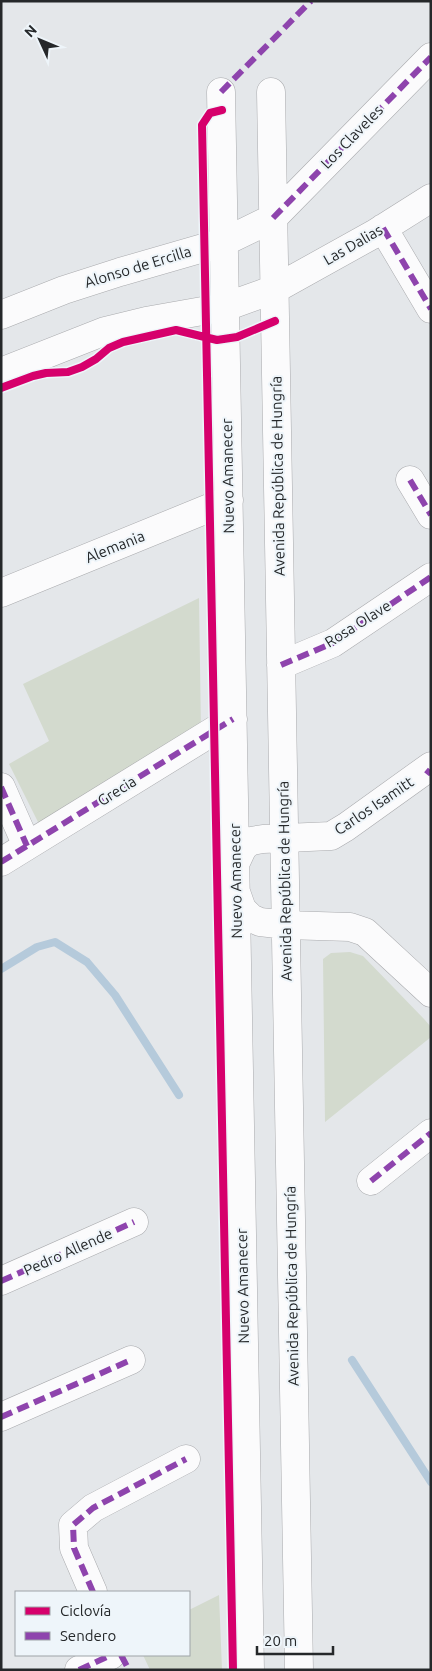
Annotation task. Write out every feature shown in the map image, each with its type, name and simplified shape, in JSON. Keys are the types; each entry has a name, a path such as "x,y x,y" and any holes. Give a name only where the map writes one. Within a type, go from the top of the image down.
{"street":[{"name":"Los Claveles","path":"274,218 431,57"},
{"name":"Nuevo Amanecer","path":"221,92 250,1670"},
{"name":"Avenida República de Hungría","path":"271,92 299,1670"},
{"name":"Las Dalias","path":"274,289 431,198"},
{"name":"Alonso de Ercilla","path":"1,315 73,287 224,242 274,218"},
{"path":"382,228 431,308"},
{"path":"1,372 105,331 146,321 225,307 274,289"},
{"path":"410,480 431,515"},
{"name":"Alemania","path":"1,593 229,500"},
{"name":"Rosa Olave","path":"281,665 333,643 431,577"},
{"name":"Grecia","path":"1,862 233,720"},
{"name":"Carlos Isamitt","path":"236,862 243,847 251,841 331,836 429,770"},
{"path":"1,787 27,846"},
{"path":"236,892 242,910 251,918 260,922 286,925 350,927 365,932 431,994"},
{"path":"371,1181 431,1133"},
{"name":"Pedro Allende","path":"1,1281 134,1222"},
{"path":"1,1417 131,1360"},
{"path":"94,1591 74,1548 74,1525 93,1508 186,1460"},
{"path":"79,1670 109,1656"},
{"path":"122,1656 129,1670"}],"shaded area":[{"path":"199,598 201,732 40,826 9,764 49,741 23,684"},
{"path":"350,952 363,956 424,1019 431,1027 431,1037 325,1122 323,959 331,953"},
{"path":"219,1595 222,1670 150,1670 143,1656 190,1656 190,1610"}],"waterway":[{"path":"1,969 37,947 55,942 87,962 115,995 179,1095"},
{"path":"352,1360 431,1482"}],"marked path":[{"path":"221,92 311,1"},
{"path":"273,218 431,57"},
{"path":"383,228 431,309"},
{"path":"410,480 431,515"},
{"path":"281,665 333,643 431,577"},
{"path":"1,862 233,719"},
{"path":"426,770 431,774"},
{"path":"1,787 27,846"},
{"path":"371,1181 431,1133"},
{"path":"1,1281 134,1222"},
{"path":"1,1417 131,1360"},
{"path":"93,1591 74,1548 73,1525 93,1508 186,1459"},
{"path":"79,1670 109,1656"},
{"path":"122,1656 129,1670"}],"cycle path":[{"path":"222,110 210,113 202,125 233,1670"},
{"path":"1,388 33,376 46,373 68,372 82,367 96,359 109,348 123,342 176,330 217,340 237,337 275,321"}]}
